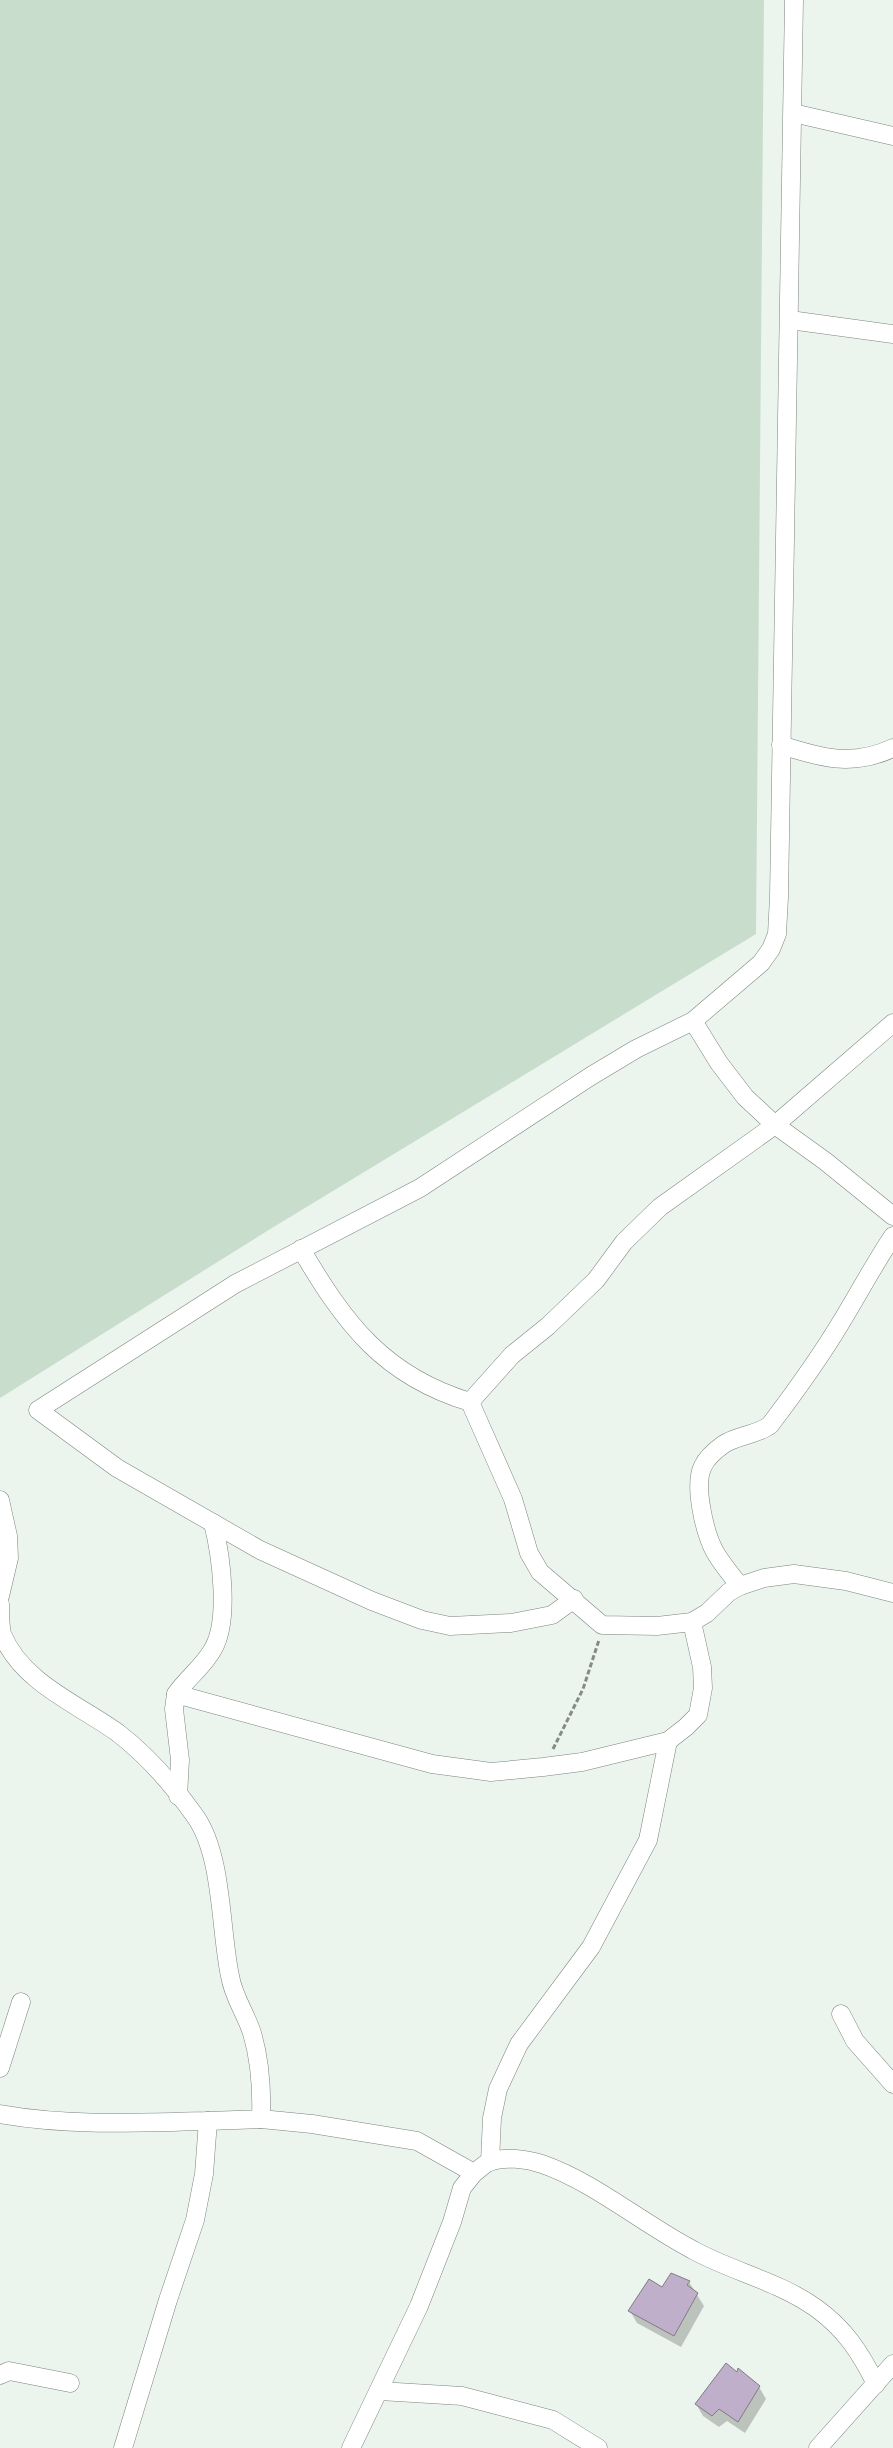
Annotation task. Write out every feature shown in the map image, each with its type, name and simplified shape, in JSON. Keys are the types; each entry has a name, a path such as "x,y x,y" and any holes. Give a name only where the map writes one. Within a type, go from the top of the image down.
{"street":[{"path":"574,1599 552,1615 511,1623 450,1626 422,1620 372,1601 268,1554 117,1468 38,1410 76,1388 137,1345 235,1284 420,1188 590,1076 636,1049 693,1021 761,963 771,949 776,934 779,897 794,113 794,0"},
{"path":"794,113 893,136"},
{"path":"790,320 893,334"},
{"path":"781,745 835,760 852,760 893,748"},
{"path":"693,1021 729,1077 746,1098 775,1125 825,1161 893,1216"},
{"path":"470,1402 512,1355 548,1326 596,1280 624,1242 660,1206 775,1125 893,1023"},
{"path":"740,1586 715,1552 708,1536 701,1512 702,1466 726,1442 763,1430 770,1425 840,1325 871,1269 893,1236"},
{"path":"301,1249 326,1292 355,1330 392,1366 420,1383 470,1402 513,1499 529,1553 540,1572 574,1599 602,1625 657,1626 692,1622 707,1613 729,1592 740,1586 764,1578 794,1574 846,1581 893,1593"},
{"path":"0,1500 8,1536 9,1558 0,1596"},
{"path":"178,1796 180,1760 174,1709 176,1694 186,1679 214,1649 221,1625 221,1553 213,1523"},
{"path":"0,1604 1,1632 17,1659 36,1679 118,1734 152,1762 194,1816 204,1832 213,1856 230,1980 252,2034 256,2050 262,2100 261,2118"},
{"path":"176,1694 432,1764 491,1772 582,1762 668,1741 698,1714 703,1688 702,1667 692,1622"},
{"path":"490,2162 492,2118 498,2089 519,2044 591,1947 648,1840 668,1741"},
{"path":"0,2068 21,2002"},
{"path":"841,2014 855,2041 893,2084"},
{"path":"0,2114 32,2120 133,2123 261,2118 312,2124 417,2141 474,2173"},
{"path":"124,2448 168,2300 195,2220 204,2174 208,2121"},
{"path":"351,2448 380,2391 419,2306 452,2222 462,2188 474,2173 490,2162 516,2159 541,2164 618,2204 649,2226 694,2251 733,2269 760,2278 790,2293 816,2308 851,2338 876,2384"},
{"path":"818,2448 893,2364"},
{"path":"0,2375 9,2371 70,2383"},
{"path":"380,2391 462,2396 553,2420 598,2448"}],"path":[{"path":"543,1767 583,1689 596,1653 602,1625"}],"green space":[{"path":"0,0 764,0 756,934 267,1231 0,1398"}],"building":[{"path":"671,2273 690,2281 687,2285 698,2293 674,2336 628,2311 649,2279 662,2287"},
{"path":"726,2363 737,2372 738,2368 760,2386 738,2422 719,2409 712,2416 695,2404"}]}
